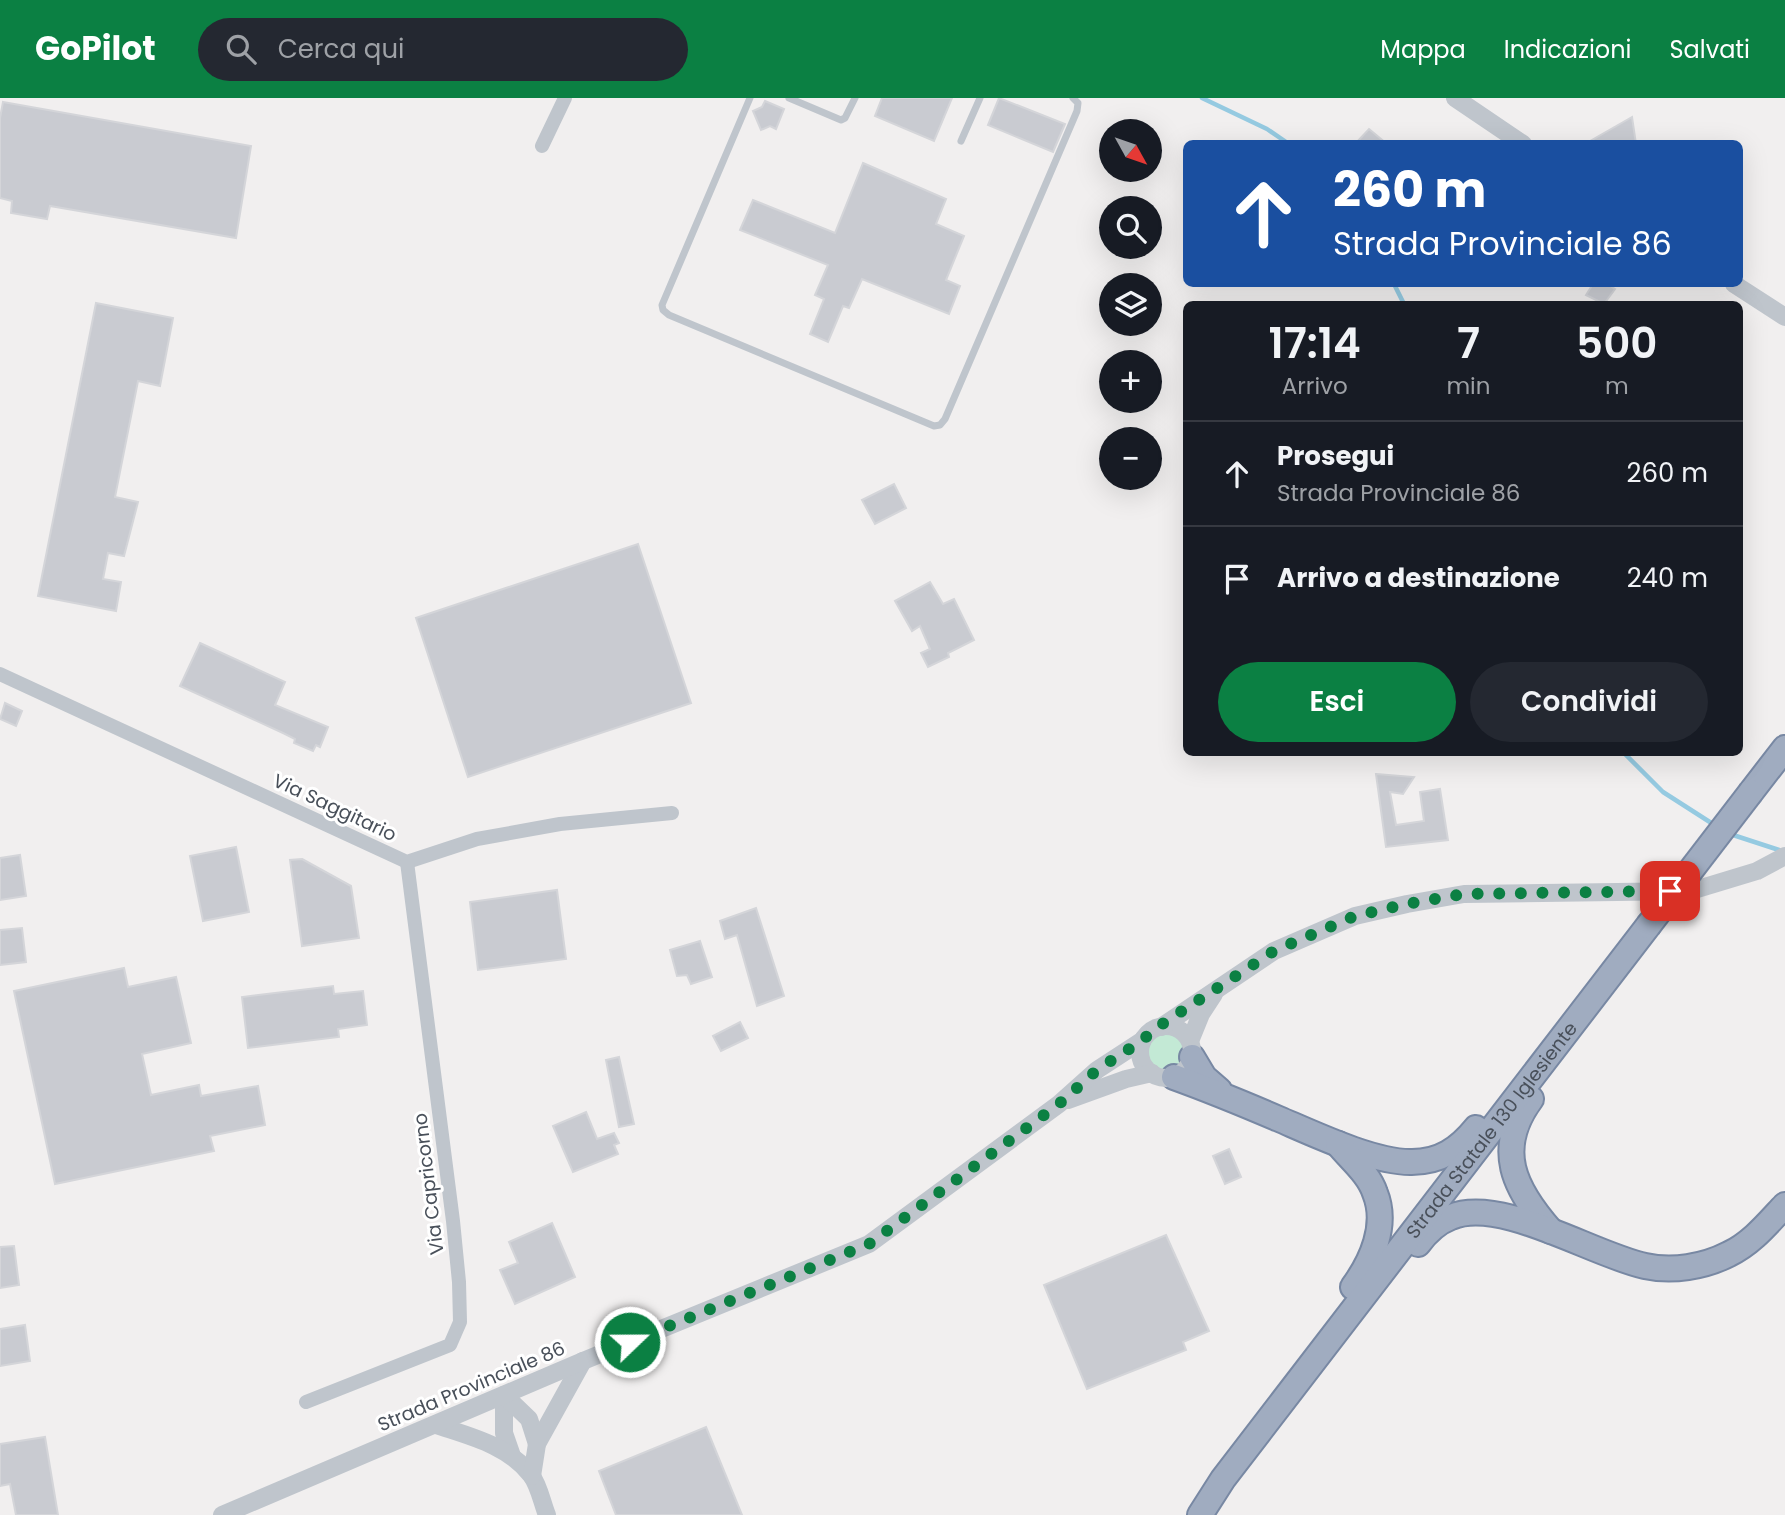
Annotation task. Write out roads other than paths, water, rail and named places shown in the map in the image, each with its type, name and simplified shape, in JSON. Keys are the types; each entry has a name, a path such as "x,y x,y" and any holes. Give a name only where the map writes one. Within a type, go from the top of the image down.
{"highway":[{"name":"Strada Statale 130 Iglesiente","path":"1200,1515 1223,1479 1785,748"},
{"path":"1163,1075 1228,1097 1338,1144 1403,1161 1426,1161 1446,1155 1462,1144 1542,1044 1586,1005"},
{"path":"1551,1232 1520,1192 1511,1154 1512,1139 1521,1112 1561,1058 1586,1005"},
{"path":"1191,1049 1204,1077 1228,1097"},
{"path":"1290,1392 1325,1326 1364,1272 1380,1224 1375,1192 1338,1144"},
{"path":"1290,1392 1342,1343 1422,1239 1436,1225 1460,1214 1483,1213 1551,1232 1610,1257 1670,1269 1694,1266 1728,1255 1746,1244 1785,1205"}],"street":[{"path":"542,146 565,98"},
{"path":"1455,98 1517,140"},
{"path":"1739,287 1785,317"},
{"name":"Via Saggitario","path":"0,674 407,862 477,839 560,824 672,813"},
{"path":"1218,988 1201,1014 1186,1069 1163,1075 1146,1068 1141,1055 1143,1040 1153,1030 1274,951 1355,916 1464,894 1691,891 1757,871 1785,856"},
{"name":"Via Capricorno","path":"306,1402 450,1345 460,1322 453,1221 407,862"},
{"path":"1161,1027 1178,1028 1191,1049"},
{"name":"Strada Provinciale 86","path":"222,1515 583,1361 869,1244 1059,1104 1097,1070 1143,1040"},
{"name":"Strada Provinciale 86","path":"1059,1104 1126,1079 1163,1075"},
{"path":"532,1476 537,1444 583,1361"},
{"path":"504,1395 529,1419 537,1444"},
{"path":"504,1395 504,1433 512,1456"},
{"path":"436,1425 489,1443 512,1456 532,1476 547,1515"}],"lane":[{"path":"750,98 662,304 663,310 669,315 934,426 940,425 945,419 1077,111 1078,103 1073,98"},
{"path":"789,98 841,120 845,118 855,98"},
{"path":"961,141 980,98"}],"waterway":[{"path":"1202,98 1267,129 1283,140"},
{"path":"1396,287 1402,301"},
{"path":"1627,756 1663,792 1716,826"},
{"path":"1730,834 1779,850"}]}
